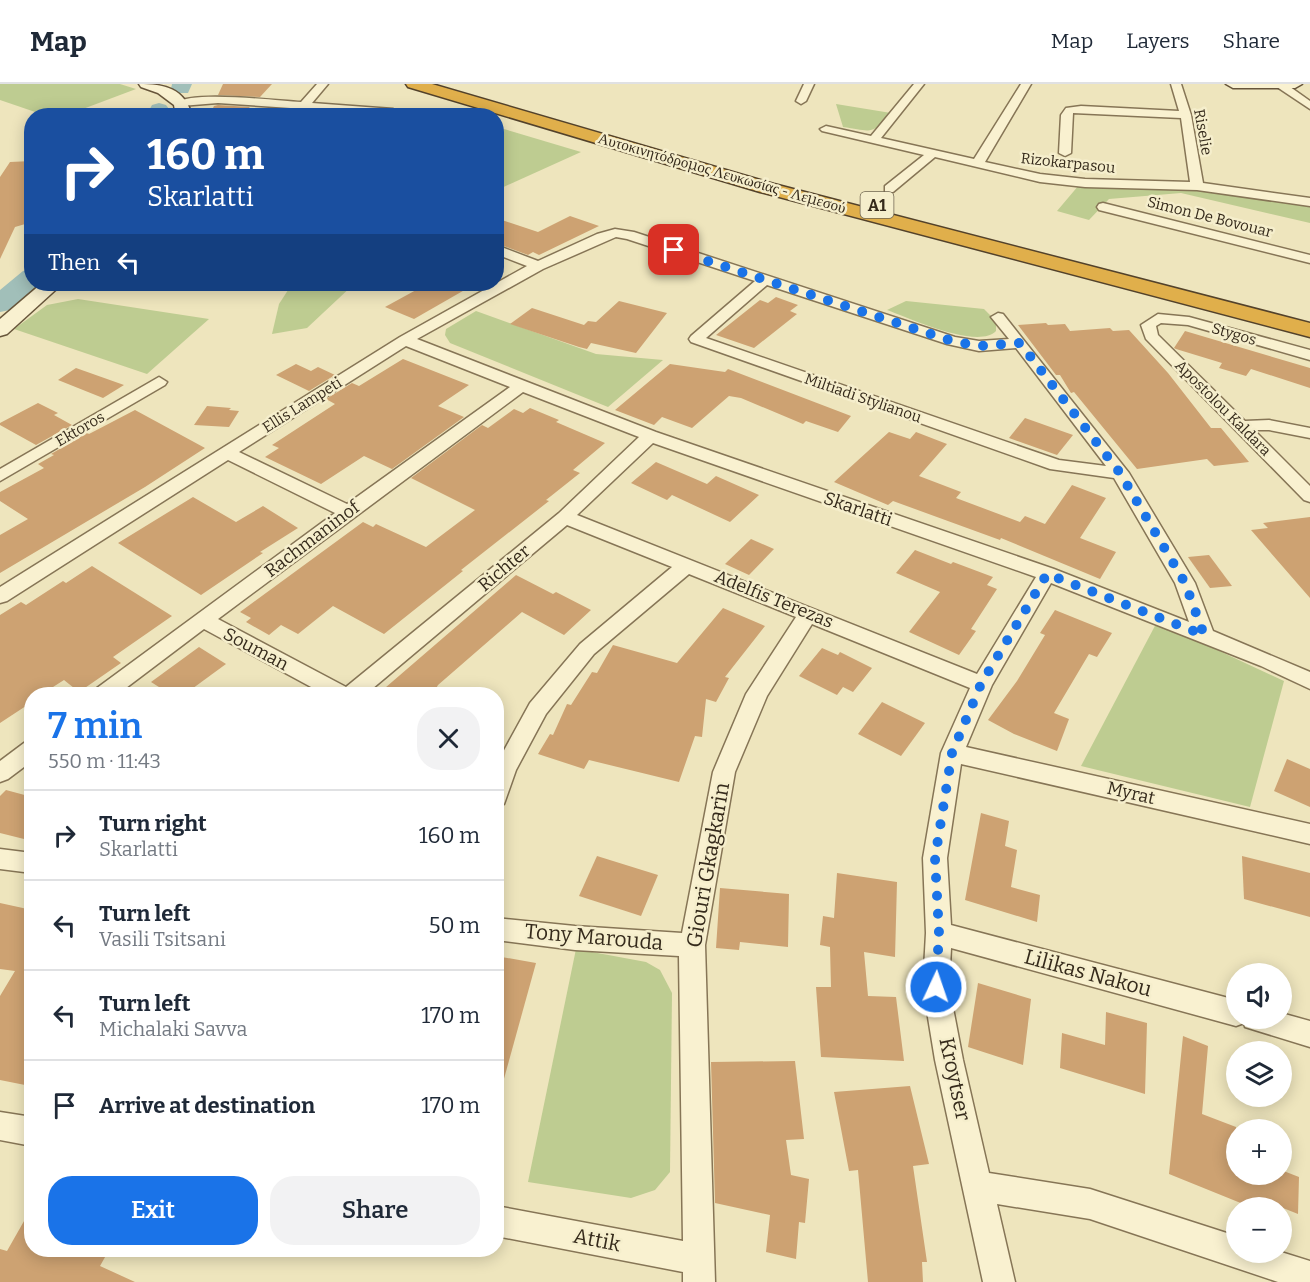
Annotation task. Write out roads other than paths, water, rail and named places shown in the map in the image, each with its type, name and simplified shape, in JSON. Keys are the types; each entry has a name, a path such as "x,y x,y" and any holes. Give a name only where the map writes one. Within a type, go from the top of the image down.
{"highway":[{"name":"Αυτοκινητόδρομος Λευκωσίας - Λεμεσού","path":"414,84 495,108"},
{"name":"Αυτοκινητόδρομος Λευκωσίας - Λεμεσού","path":"448,84 778,180 1310,317"},
{"name":"Αυτοκινητόδρομος Λευκωσίας - Λεμεσού","path":"504,111 767,188 1310,330"},
{"path":"767,188 1310,340"}],"street":[{"path":"146,84 163,90 182,108"},
{"path":"304,106 323,84"},
{"path":"801,101 809,84"},
{"path":"874,140 919,84"},
{"path":"977,165 1026,84"},
{"name":"Riselie","path":"1176,84 1186,115 1197,186"},
{"path":"1233,84 1288,85 1310,106"},
{"path":"187,108 218,100 334,108"},
{"path":"1065,153 1066,115 1070,110 1186,115"},
{"name":"Rizokarpasou","path":"826,129 1040,178 1085,183 1197,186 1310,202"},
{"path":"889,189 932,154"},
{"name":"Simon De Bovouar","path":"1103,207 1310,259"},
{"name":"Ellis Lampeti","path":"504,285 538,266 615,233 629,235 765,279"},
{"path":"504,252 538,266"},
{"path":"765,279 952,341 979,346 1020,343"},
{"name":"Miltiadi Stylianou","path":"765,279 696,339 1056,465 1120,473"},
{"path":"0,330 44,291"},
{"name":"Ellis Lampeti","path":"0,596 405,340 493,291"},
{"path":"998,317 1120,473 1185,583 1204,635"},
{"name":"Stygos","path":"1158,318 1189,321 1310,355"},
{"name":"Apostolou Kaldara","path":"1158,318 1148,325 1151,336 1310,496"},
{"name":"Skarlatti","path":"405,340 650,436 1047,574 1268,661 1310,681"},
{"name":"Ektoros","path":"0,476 159,382"},
{"name":"Rachmaninof","path":"113,687 522,386"},
{"path":"1242,426 1269,425 1310,433"},
{"name":"Richter","path":"360,687 565,517 650,436"},
{"path":"227,453 348,512"},
{"name":"Adelfis Terezas","path":"565,517 809,613 981,684"},
{"path":"504,775 538,709 580,657 687,565"},
{"name":"Kroytser","path":"999,1282 936,987 939,933 935,858 952,753 981,684 1047,574"},
{"name":"Giouri Gkagkarin","path":"698,1271 692,945 724,772 757,694 809,613"},
{"name":"Souman","path":"203,620 328,687"},
{"name":"Myrat","path":"952,753 1310,834"},
{"path":"0,773 24,755"},
{"path":"0,859 24,862"},
{"name":"Tony Marouda","path":"504,930 575,938 692,945"},
{"name":"Lilikas Nakou","path":"939,933 1226,1010"},
{"path":"1292,1029 1310,1034"},
{"path":"0,1126 24,1130"},
{"path":"978,1186 1090,1204 1226,1249"},
{"name":"Attik","path":"504,1223 698,1271"},
{"path":"1269,1263 1310,1277"}],"waterway":[{"path":"181,89 182,84"},
{"path":"0,304 24,284"}]}
